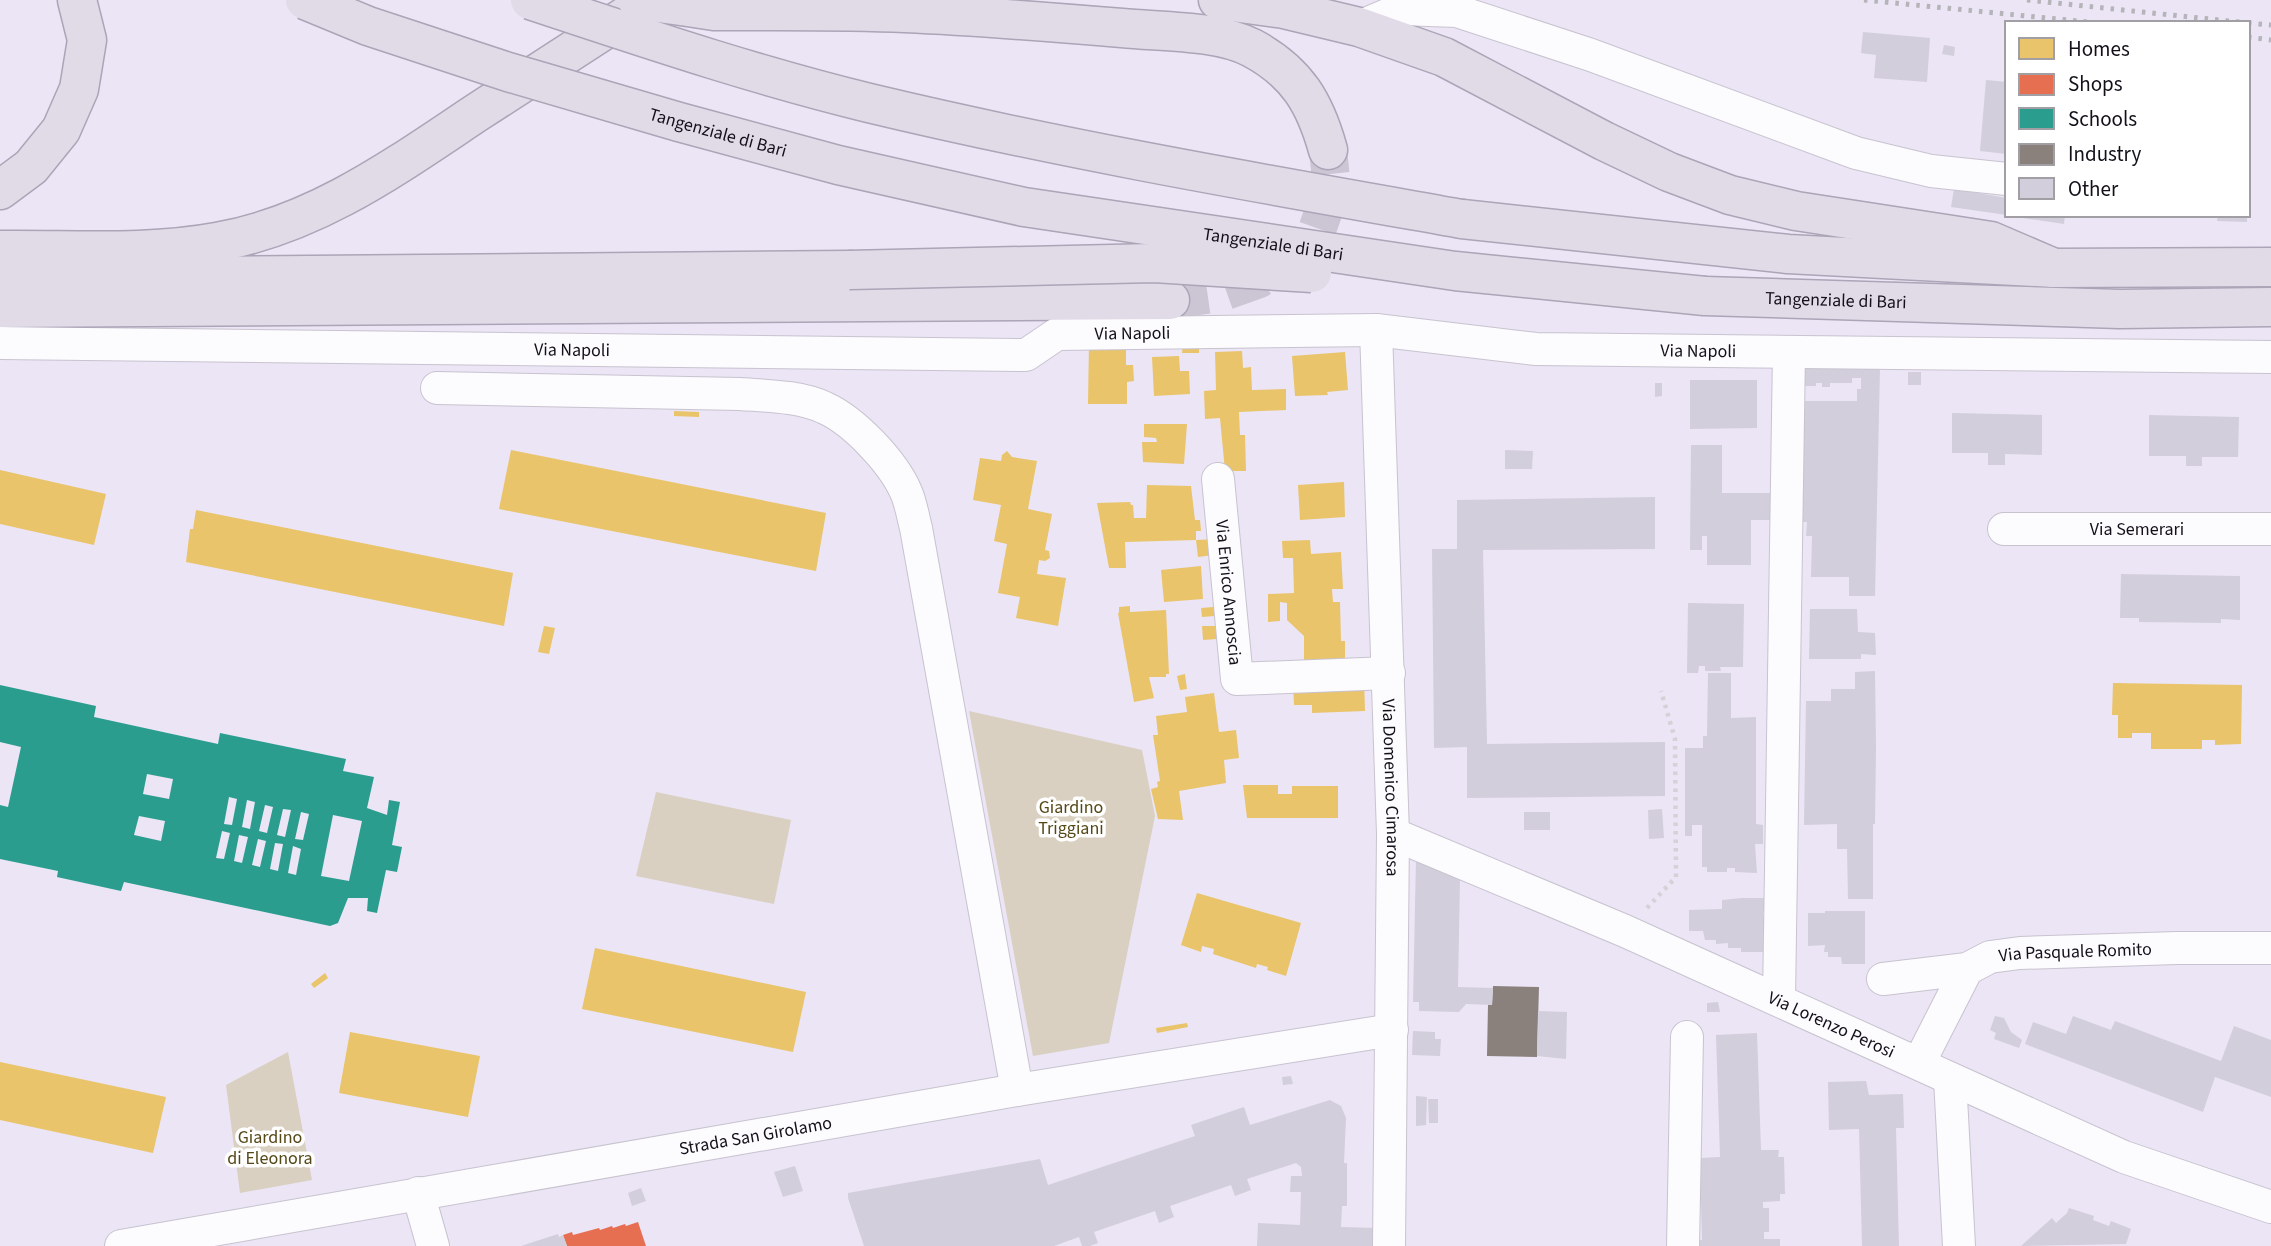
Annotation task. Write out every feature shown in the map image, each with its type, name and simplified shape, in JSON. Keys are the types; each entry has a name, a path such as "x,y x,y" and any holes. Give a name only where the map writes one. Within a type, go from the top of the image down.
{"highway":[{"path":"0,190 31,167 61,130 79,89 87,40 77,0"},
{"name":"Tangenziale di Bari","path":"305,0 368,26 508,72 679,122 838,165 1024,207 1455,271 1705,296 2120,309 2271,307"},
{"path":"530,0 701,57 868,103 1018,136 1283,188 1462,219 1788,254 2054,268 2266,266"},
{"path":"637,0 714,11 905,13 1125,28 1228,39 1251,47 1276,63 1306,93 1320,120 1328,150"},
{"path":"1218,0 1284,9 1359,27 1444,57 1604,141 1669,172 1730,195 1809,213 1992,241 2054,268"},
{"path":"0,250 152,249 218,242 281,225 340,200 397,166 608,28 672,4"},
{"path":"0,278 849,270 1154,263 1705,296"},
{"path":"0,308 1170,300"}],"street":[{"path":"1359,27 1401,9 1457,10 1591,55 1856,153 1931,171 2005,179"},
{"name":"Via Napoli","path":"0,343 1026,355 1057,334 1376,330 1536,348 2271,356"},
{"name":"Via Domenico Cimarosa","path":"1376,330 1393,834 1389,1246"},
{"path":"1779,999 1789,352"},
{"path":"437,387 740,394 789,398 825,408 860,433 889,463 906,492 916,528 1017,1090"},
{"name":"Via Enrico Annoscia","path":"1217,480 1237,679 1388,673"},
{"name":"Via Semerari","path":"2004,528 2271,529"},
{"name":"Via Lorenzo Perosi","path":"1393,834 1779,999 2124,1157 2271,1207"},
{"name":"Via Pasquale Romito","path":"1883,979 1967,969 1990,957 2020,953 2271,948"},
{"path":"1919,1063 1967,969"},
{"name":"Strada San Girolamo","path":"121,1246 225,1237 418,1193 1017,1090 1392,1030"},
{"path":"1683,1246 1687,1037"},
{"path":"1950,1079 1959,1246"},
{"path":"418,1193 433,1246"}],"path":[{"path":"1625,931 1676,877 1675,739 1661,691"}],"green space":[{"name":"Giardino Triggiani","path":"969,711 1142,750 1155,816 1109,1043 1033,1056"},
{"path":"656,792 791,820 774,904 636,876"},
{"name":"Giardino di Eleonora","path":"288,1052 312,1180 240,1193 226,1085"}],"building: Homes":[{"path":"1089,342 1126,342 1126,365 1133,365 1134,381 1127,382 1127,404 1088,404"},
{"path":"1183,343 1199,343 1199,353 1182,353"},
{"path":"1242,351 1243,368 1251,367 1252,390 1286,389 1286,410 1239,412 1240,435 1245,435 1246,471 1225,471 1220,418 1205,419 1204,391 1216,390 1215,352"},
{"path":"1345,352 1348,390 1327,392 1328,395 1295,396 1292,356"},
{"path":"1179,356 1180,371 1189,371 1190,394 1154,396 1152,357"},
{"path":"674,411 699,412 699,417 674,416"},
{"path":"1144,424 1187,424 1184,464 1143,462 1142,442 1157,442 1156,438 1144,437"},
{"path":"511,450 826,513 816,571 499,509"},
{"path":"1007,451 1012,457 1037,461 1028,509 1052,514 1045,550 1049,551 1050,558 1039,560 1037,574 1066,578 1058,626 1016,618 1020,597 998,593 1007,544 994,541 1001,505 973,500 980,458 1001,461 1002,455"},
{"path":"0,470 106,494 94,545 0,524"},
{"path":"1344,482 1345,517 1300,520 1298,485"},
{"path":"1147,485 1191,486 1195,520 1200,520 1201,531 1196,531 1196,540 1125,542 1126,568 1109,568 1097,503 1130,502 1133,505 1134,518 1146,518"},
{"path":"196,510 513,573 504,626 186,562 190,529 193,529"},
{"path":"1217,539 1221,554 1198,557 1196,540"},
{"path":"1310,540 1311,554 1341,552 1343,589 1332,589 1333,602 1340,602 1341,641 1345,641 1345,664 1304,664 1304,636 1287,620 1287,603 1280,602 1280,621 1268,622 1268,594 1294,593 1293,558 1283,558 1282,541"},
{"path":"1201,566 1203,599 1164,602 1161,570"},
{"path":"1130,606 1130,612 1166,610 1169,674 1166,674 1166,677 1149,677 1154,698 1134,702 1118,613 1119,607"},
{"path":"1226,606 1226,615 1202,617 1201,608"},
{"path":"544,626 555,628 549,654 538,652"},
{"path":"1202,626 1216,626 1217,639 1203,640"},
{"path":"1185,674 1187,689 1180,690 1177,676"},
{"path":"1364,679 1365,711 1312,713 1312,705 1294,705 1293,682"},
{"path":"2113,683 2242,685 2241,744 2215,745 2215,740 2202,740 2202,749 2151,749 2151,733 2132,733 2132,738 2118,738 2118,715 2112,715"},
{"path":"1214,693 1219,732 1236,730 1239,758 1224,760 1226,783 1179,791 1183,820 1158,819 1151,789 1158,787 1157,782 1160,781 1153,735 1158,735 1156,716 1187,712 1185,697"},
{"path":"1243,785 1278,785 1278,794 1292,794 1292,786 1338,786 1338,818 1247,818"},
{"path":"1197,893 1301,923 1286,976 1267,970 1268,967 1257,964 1256,968 1213,954 1214,949 1202,946 1201,952 1181,945"},
{"path":"595,948 806,992 793,1052 582,1009"},
{"path":"325,973 328,978 314,988 311,984"},
{"path":"1187,1023 1188,1027 1157,1033 1156,1028"},
{"path":"350,1032 480,1056 468,1117 339,1093"},
{"path":"0,1062 166,1097 153,1153 0,1120"}],"building: Shops":[{"path":"638,1222 646,1246 567,1246 563,1235 625,1224 626,1226"}],"building: Schools":[{"path":"0,685 96,706 94,717 218,744 220,733 346,759 343,771 374,777 367,808 387,815 389,800 400,802 392,845 402,847 397,872 386,870 377,913 367,911 368,898 348,898 338,923 330,926 124,882 121,891 57,877 58,871 0,859 0,805 8,807 21,747 0,742","holes":["147,774 173,779 169,799 143,794","229,797 237,799 232,825 224,824","247,800 255,802 250,829 242,827","265,805 273,807 267,833 259,831","283,809 291,810 285,837 277,835","301,812 309,814 303,840 295,839","333,815 362,821 349,881 321,876","139,816 165,821 161,841 134,835","222,831 230,833 224,859 216,858","239,835 248,837 242,863 234,861","258,839 266,841 260,867 252,865","275,843 283,844 278,871 270,869","293,846 301,849 296,875 288,873"]}],"building: Industry":[{"path":"1493,986 1539,987 1537,1057 1487,1056 1488,1005 1492,1005"}],"building: Other":[{"path":"1863,32 1930,38 1927,82 1874,78 1876,55 1861,53"},
{"path":"1944,45 1955,47 1954,56 1942,54"},
{"path":"1986,80 2005,82 2005,154 1980,151"},
{"path":"1954,189 2005,198 2005,215 1951,207"},
{"path":"2016,217 2065,217 2064,224"},
{"path":"2218,217 2247,217 2247,222 2217,221"},
{"path":"1800,368 1880,368 1875,596 1849,596 1849,577 1811,577 1812,536 1806,536 1807,522 1797,522 1800,401 1857,401 1861,378 1852,378 1852,383 1830,383 1830,387 1822,387 1822,383 1805,386 1805,383 1800,383"},
{"path":"1908,372 1921,372 1921,385 1908,385"},
{"path":"1690,380 1757,380 1757,428 1690,429"},
{"path":"1655,383 1662,383 1662,396 1655,397"},
{"path":"1952,413 2042,415 2042,455 2005,454 2005,465 1988,465 1988,453 1952,453"},
{"path":"2149,415 2239,417 2238,457 2202,457 2202,466 2186,466 2186,456 2149,456"},
{"path":"1691,445 1722,445 1722,493 1771,493 1771,520 1751,520 1751,565 1707,565 1707,536 1702,536 1702,550 1690,550"},
{"path":"1505,450 1533,451 1532,469 1505,469"},
{"path":"1655,497 1655,549 1483,550 1487,744 1665,742 1665,796 1467,798 1467,747 1434,748 1432,549 1457,549 1457,500"},
{"path":"2121,574 2240,576 2240,620 2221,619 2221,623 2139,622 2139,618 2120,618"},
{"path":"1688,603 1744,604 1743,667 1720,667 1721,671 1705,671 1705,666 1699,666 1698,673 1687,673"},
{"path":"1810,609 1857,609 1858,632 1875,633 1876,655 1861,654 1861,659 1809,659"},
{"path":"1875,671 1873,899 1848,899 1847,849 1837,849 1837,824 1804,825 1806,701 1831,701 1831,689 1855,689 1855,672"},
{"path":"1708,673 1731,673 1731,718 1756,717 1756,824 1763,825 1763,844 1755,844 1757,873 1735,872 1735,868 1727,868 1727,872 1707,872 1707,867 1702,867 1702,825 1692,825 1692,836 1685,836 1685,748 1703,748 1703,736 1707,736"},
{"path":"1662,809 1664,838 1649,839 1648,810"},
{"path":"1524,812 1550,812 1550,830 1524,830"},
{"path":"1416,858 1460,878 1458,987 1493,988 1492,1005 1466,1004 1459,1012 1419,1011 1419,1002 1413,1002"},
{"path":"1770,898 1770,912 1763,912 1763,916 1767,915 1767,946 1763,946 1763,952 1741,952 1741,948 1728,948 1728,943 1716,944 1716,940 1705,940 1703,931 1689,931 1689,910 1722,909 1722,900"},
{"path":"1865,911 1865,964 1842,964 1841,957 1828,957 1828,952 1824,952 1825,945 1808,946 1808,913"},
{"path":"1718,1002 1720,1012 1707,1012 1707,1003"},
{"path":"1538,1011 1567,1012 1566,1059 1537,1056"},
{"path":"1995,1016 2004,1018 2011,1032 2022,1040 2019,1048 1994,1039 1996,1033 1990,1030"},
{"path":"2073,1016 2111,1030 2115,1021 2221,1061 2234,1026 2271,1040 2271,1097 2215,1077 2203,1112 2025,1044 2033,1022 2066,1034"},
{"path":"1413,1031 1435,1032 1435,1039 1441,1039 1440,1056 1412,1055"},
{"path":"1757,1033 1761,1150 1779,1150 1778,1157 1784,1157 1785,1194 1780,1194 1780,1201 1763,1202 1763,1208 1769,1208 1769,1232 1764,1232 1764,1239 1780,1239 1780,1246 1694,1246 1694,1240 1702,1240 1701,1202 1697,1202 1700,1158 1720,1157 1716,1035"},
{"path":"1291,1076 1293,1084 1283,1085 1282,1077"},
{"path":"1866,1081 1869,1095 1903,1094 1904,1128 1896,1128 1899,1246 1862,1246 1859,1129 1829,1130 1828,1082"},
{"path":"1416,1096 1427,1097 1426,1125 1416,1126"},
{"path":"1428,1099 1438,1099 1438,1123 1429,1123"},
{"path":"1330,1100 1341,1106 1346,1118 1344,1163 1347,1163 1347,1206 1342,1206 1341,1227 1378,1228 1377,1246 1257,1246 1258,1223 1300,1225 1301,1192 1290,1192 1291,1176 1302,1176 1301,1167 1296,1163 1247,1179 1251,1190 1235,1196 1231,1185 1170,1206 1174,1217 1159,1223 1155,1211 1094,1232 1098,1243 1090,1246 1082,1246 1079,1237 1054,1246 864,1246 848,1198 848,1193 1040,1159 1048,1185 1195,1136 1191,1125 1244,1107 1250,1125"},
{"path":"795,1166 803,1191 783,1197 774,1172"},
{"path":"641,1188 646,1201 632,1206 628,1193"},
{"path":"2069,1208 2094,1216 2093,1220 2109,1226 2111,1221 2131,1229 2126,1244 2021,1246 2052,1218 2056,1223"},
{"path":"558,1234 559,1237 563,1235 567,1246 521,1246"}],"tunnel":[{"path":"1170,300 1220,293 1259,279 1293,260 1317,230 1332,188 1328,150"}],"railway":[{"path":"1864,0 2078,21"},
{"path":"2027,0 2229,21"},
{"path":"2250,23 2271,25"},
{"path":"2250,37 2271,40"}]}
